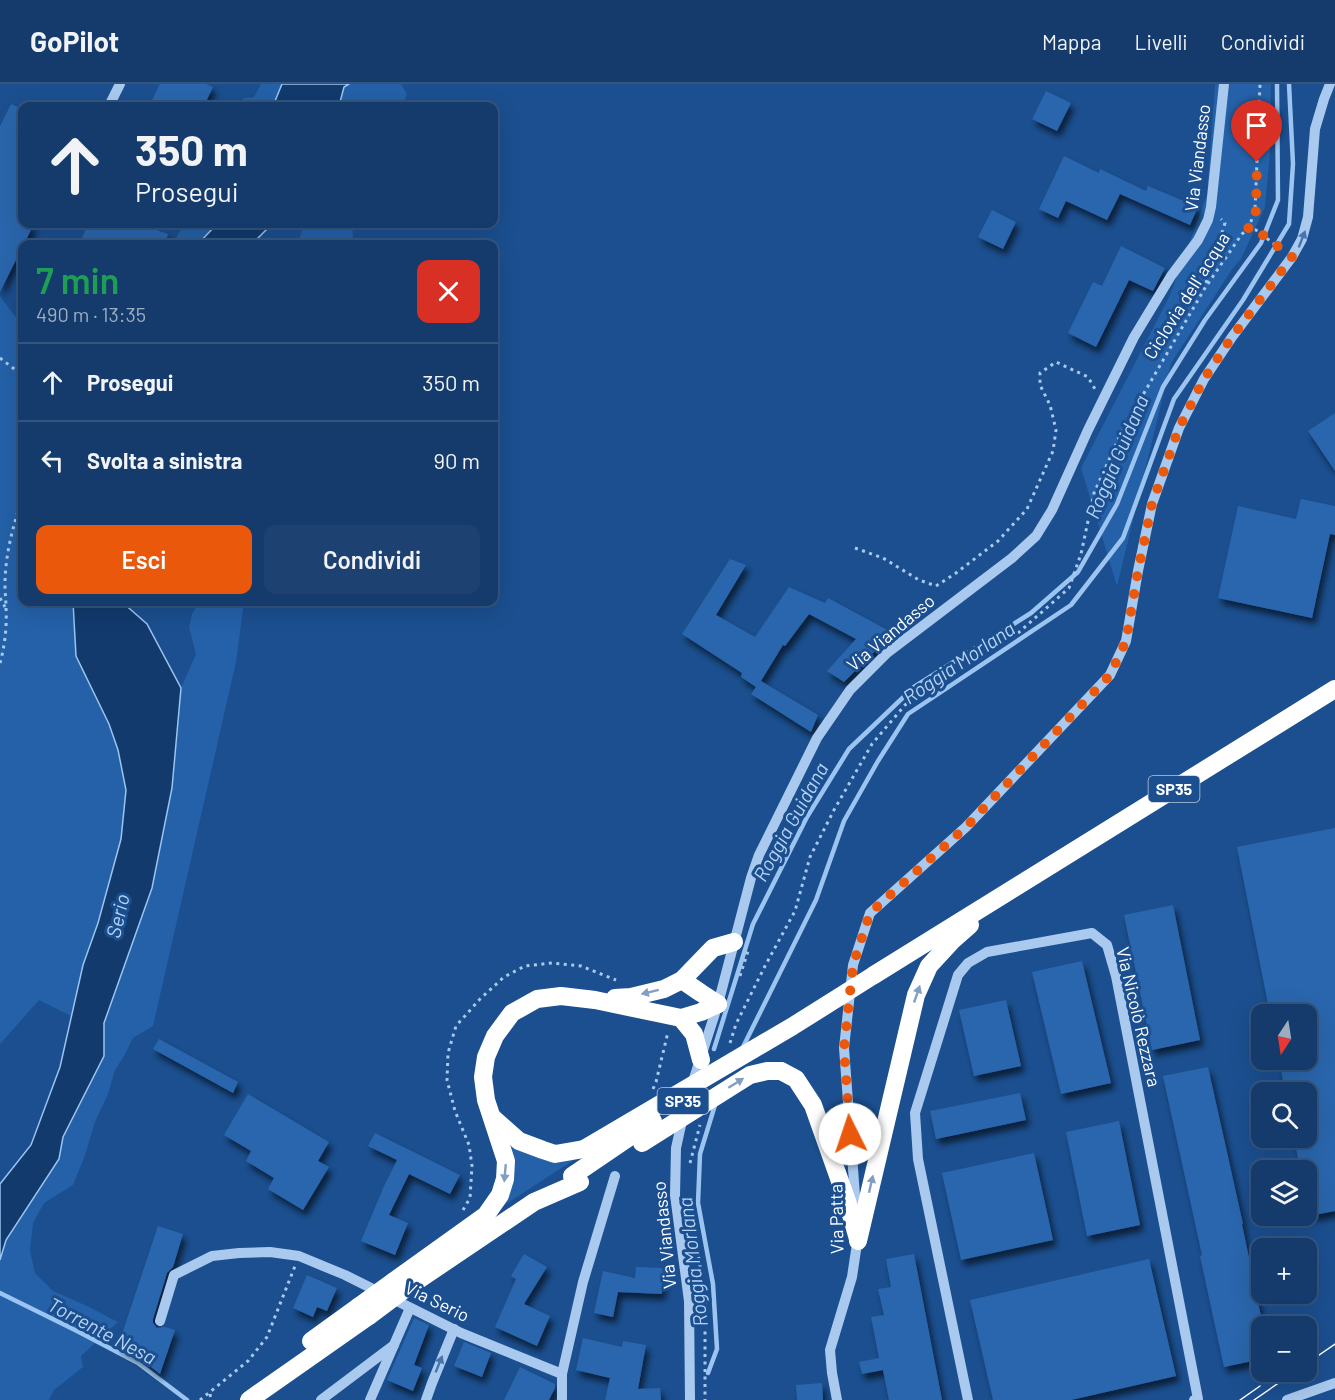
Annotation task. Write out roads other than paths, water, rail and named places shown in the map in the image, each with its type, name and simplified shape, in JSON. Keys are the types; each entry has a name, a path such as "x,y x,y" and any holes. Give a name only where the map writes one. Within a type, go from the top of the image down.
{"highway":[{"name":"SP35","path":"249,1400 400,1285 534,1202 576,1179 794,1026 1335,689"},
{"path":"858,1241 916,995 929,966 953,940 1012,889"},
{"path":"595,1000 631,997 664,989 682,980 713,948 742,945"},
{"path":"682,980 726,1009"},
{"path":"400,1285 486,1215 500,1195 505,1179 506,1161 486,1100 483,1077 486,1057 495,1036 512,1013 537,999 561,996 595,1000 681,1018 701,1012 726,1009"},
{"path":"681,1018 694,1034 701,1060"},
{"path":"492,1117 519,1141 543,1150 555,1154 584,1149 794,1026"},
{"path":"576,1179 750,1075 781,1071 796,1080 813,1105 847,1201 858,1241"}],"street":[{"path":"111,102 120,84"},
{"name":"Via Viandasso","path":"690,1400 689,1300 675,1195 676,1148 686,1103 701,1060 726,1009 742,945 751,878 759,855 817,738 850,690 887,653 1012,558 1036,536 1052,510 1134,336 1171,276 1198,240 1208,220 1224,84"},
{"name":"Via Patta","path":"837,1400 830,1350 852,1277 858,1241 844,1048 853,965 870,913 966,827 1110,675 1126,641 1152,504 1179,428 1204,379 1232,337 1292,257 1302,239 1307,223 1315,129 1330,84"},
{"name":"Via Nicolò Rezzara","path":"968,1400 918,1160 915,1113 958,975 968,963 987,952 1092,933 1107,945 1116,976 1198,1399 1194,1400"},
{"path":"562,1400 562,1374 582,1282 615,1176"},
{"name":"Via Serio","path":"160,1321 174,1275 212,1256 270,1251 299,1256 345,1275 454,1329 562,1374"},
{"path":"370,1400 410,1308"},
{"path":"426,1400 454,1329"},
{"path":"321,1400 394,1345"},
{"path":"1287,1400 1311,1396 1335,1383"}],"water":[{"path":"282,84 349,84 344,87 340,102 275,102"},
{"path":"213,228 268,228 256,240 202,240"},
{"name":"Serio","path":"73,606 127,606 147,624 181,688 172,788 152,888 104,1023 104,1056 63,1137 59,1159 6,1240 0,1260 0,1184 31,1145 60,1067 83,965 98,923 121,839 126,790 118,750 109,724 76,656"}],"waterway":[{"name":"Roggia Guidana","path":"714,1049 753,924 807,817 849,749 914,687 1031,613 1078,572 1117,504 1163,387 1205,320 1261,243 1278,200 1277,84"},
{"name":"Roggia Morlana","path":"742,1049 816,900 844,821 908,714 1071,605 1123,538 1174,399 1243,300 1289,224 1293,164 1289,84"},
{"name":"Roggia Morlana","path":"708,1373 717,1349 713,1284 698,1203 700,1154 715,1105"},
{"name":"Torrente Nesa","path":"0,1293 138,1363 187,1400"}],"tram line":[{"path":"1317,1356 1335,1344"},
{"path":"1254,1400 1280,1382"},
{"path":"1240,1400 1260,1386"}]}
